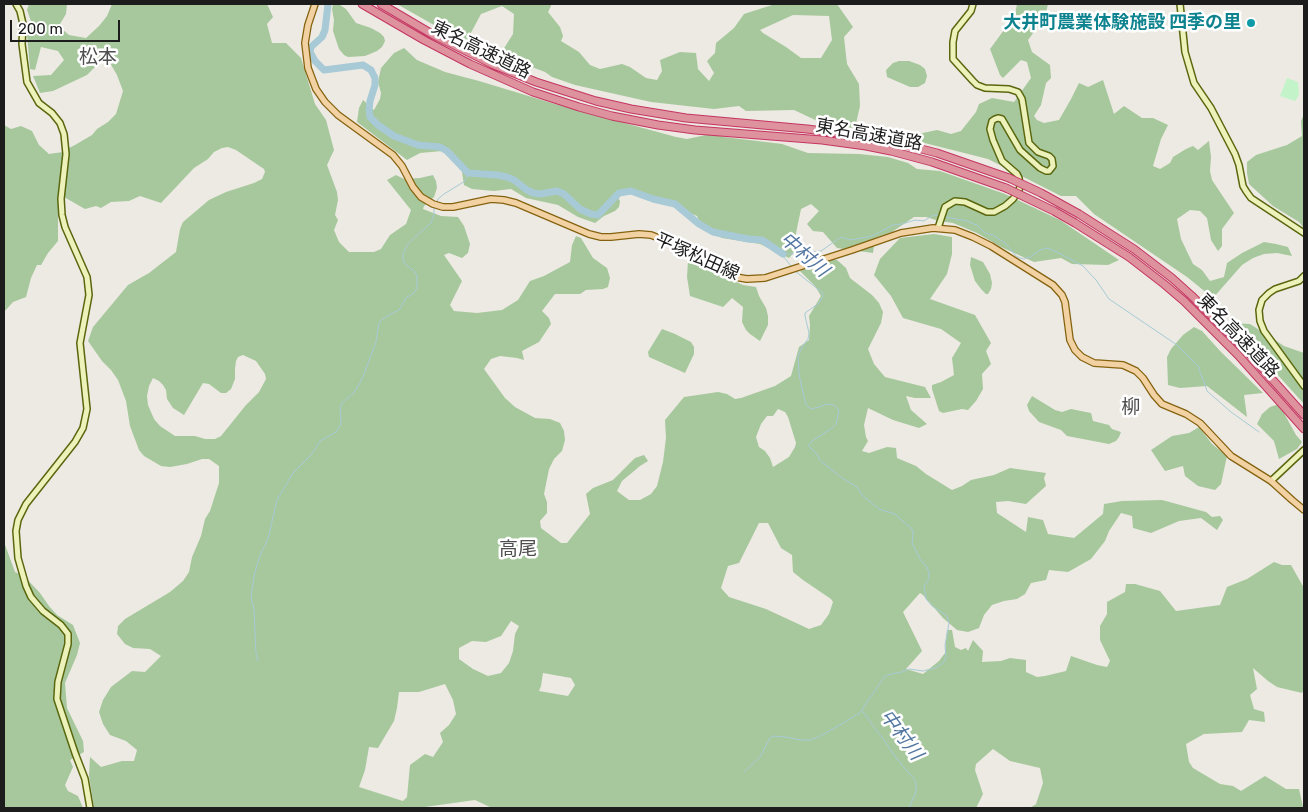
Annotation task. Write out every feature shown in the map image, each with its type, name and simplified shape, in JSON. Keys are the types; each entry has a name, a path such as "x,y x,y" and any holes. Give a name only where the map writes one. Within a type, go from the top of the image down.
{"highway":[{"name":"東名高速道路","path":"362,4 470,64 533,92 579,107 635,121 704,131 822,140 866,146 932,162 1006,188 1075,222 1129,257 1158,279 1184,301 1238,355 1304,430"},
{"name":"東名高速道路","path":"381,4 432,34 494,65 536,82 596,101 640,111 686,118 843,132 878,138 937,153 1010,178 1079,214 1134,249 1166,273 1215,318 1304,415"}],"main road":[{"name":"平塚松田線","path":"315,4 308,25 305,43 308,68 316,89 325,102 338,115 393,155 421,197 433,204 453,207 486,200 504,200 601,237 639,234 651,236 679,246 735,277 747,280 787,271 901,233 938,226 955,230 990,246 1053,285 1062,295 1065,302 1070,340 1078,354 1092,362 1123,365 1136,371 1162,404 1186,414 1200,423 1231,456 1271,481 1304,510"}],"street":[{"path":"16,4 23,24 22,44 27,82 39,104 60,123 64,134 66,154 61,199 62,215 65,227 87,276 89,295 80,343 87,410 83,428 75,442 26,504 18,520 16,531 18,558 31,597 68,634 68,644 58,682 57,699 85,779 90,808"},
{"path":"938,226 945,207 955,201 960,201 987,212 994,212 1005,206 1018,192 1020,187 1019,178 1002,160 991,134 990,125 995,119 1002,119 1020,150 1040,168 1049,171 1053,166 1052,159 1049,156 1038,152 1029,143 1022,99 1018,92 1009,89 985,88 977,84 972,81 953,59 953,42 956,31 971,11 973,4"},
{"path":"1180,4 1185,52 1194,83 1211,108 1235,154 1246,192 1251,198 1304,233"},
{"path":"1304,276 1299,281 1269,293 1262,300 1259,310 1260,321 1264,331 1304,386"},
{"path":"1271,481 1304,450"}],"green space":[{"path":"29,4 67,4 66,14 60,24 62,29 69,35 86,38 107,16 112,4 267,4 273,17 267,24 272,43 286,43 301,58 315,104 326,120 334,150 327,165 337,192 338,200 335,215 338,220 334,230 339,242 349,252 374,252 381,249 390,235 406,224 411,210 387,180 396,175 404,179 433,175 437,188 434,197 423,209 441,216 458,217 464,226 470,244 468,253 462,258 449,253 444,255 462,281 450,305 454,311 477,313 502,310 518,300 530,281 570,262 572,245 576,236 581,238 593,258 607,268 610,278 608,287 586,290 580,294 555,294 542,311 549,318 551,324 539,342 522,351 524,360 500,356 491,359 484,369 505,398 515,407 535,418 550,419 560,423 564,431 565,440 562,451 554,459 549,469 544,494 547,502 547,513 540,521 541,528 561,543 567,543 590,514 586,494 593,488 613,480 635,458 644,455 648,461 622,481 617,491 629,500 640,500 651,494 657,486 663,462 666,438 665,420 684,397 718,392 727,394 735,399 741,398 775,386 791,376 799,347 809,340 809,316 821,296 815,286 800,271 831,259 837,260 846,268 850,278 872,295 879,303 883,312 881,323 868,349 874,364 885,377 925,387 931,398 906,396 911,410 927,424 919,428 893,420 868,408 864,425 868,441 862,451 869,453 887,447 896,448 897,458 916,466 952,490 971,480 994,475 1010,468 1046,473 1044,478 1046,486 1026,504 1008,501 996,502 997,513 1026,532 1028,517 1043,520 1048,534 1074,538 1103,514 1104,504 1122,501 1162,500 1206,512 1212,517 1220,516 1223,520 1217,530 1201,518 1179,521 1151,533 1133,528 1132,516 1121,513 1105,541 1091,559 1068,572 1049,570 1046,580 1031,583 1025,594 1017,599 992,605 984,615 979,628 968,632 957,630 920,593 903,612 922,651 906,669 923,674 939,661 945,653 947,630 952,630 955,647 961,650 966,648 968,651 973,640 983,651 982,662 1001,661 1010,658 1026,660 1026,672 1037,677 1066,671 1071,656 1107,667 1110,661 1100,640 1100,626 1107,614 1107,602 1125,592 1126,584 1135,584 1160,591 1176,611 1220,605 1227,587 1247,579 1274,562 1282,565 1291,565 1304,588 1304,689 1302,693 1277,687 1253,668 1257,689 1250,695 1254,709 1264,712 1265,722 1249,720 1242,732 1204,734 1186,744 1189,762 1193,768 1220,784 1233,786 1241,791 1265,776 1286,789 1299,789 1303,807 1030,808 1036,804 1043,783 1040,768 1010,761 993,749 976,764 975,770 983,794 976,808 492,808 475,800 424,808 94,808 89,776 90,757 101,767 122,761 134,761 137,750 126,741 110,735 103,724 99,712 103,700 111,687 132,671 145,672 161,656 150,649 133,648 125,644 117,634 118,626 125,619 170,592 183,581 189,572 192,557 219,483 219,466 209,459 202,459 170,467 161,466 144,456 139,450 130,426 126,401 118,380 88,341 93,327 128,285 149,273 176,252 183,222 209,200 262,179 265,172 264,169 236,150 228,147 214,152 208,159 194,168 161,203 140,196 129,201 111,202 101,208 96,206 85,209 64,197 69,148 92,135 116,114 123,91 117,75 106,56 87,75 53,91 40,93 33,76 51,75 64,60 58,51 41,47 35,70 30,69 27,34 32,24 27,10","holes":["243,355 256,361 265,374 266,379 259,392 221,436 215,439 175,436 160,426 154,419 148,405 147,396 153,378 163,385 166,390 167,399 173,408 184,415 203,383 209,384 221,393 226,393 231,389 235,379 238,357","778,409 785,412 796,443 789,457 773,467 770,458 759,447 756,437 761,424 767,416 773,416","759,523 768,523 781,548 792,555 793,572 831,599 833,602 829,614 821,625 809,629 766,609 729,597 721,588 728,566 739,563","511,621 519,626 515,634 509,663 501,673 488,676 473,669 459,659 459,648 472,641 486,642 501,636","543,673 571,678 575,685 568,696 539,691","445,684 453,700 456,714 449,725 440,733 443,742 433,757 425,754 410,765 407,797 403,801 359,787 365,770 369,747 378,748 394,721 399,692 419,692"]},
{"path":"333,4 340,5 346,9 356,23 380,33 385,41 382,47 365,56 348,57 344,55 339,49 333,31"},
{"path":"397,4 551,4 548,12 560,27 563,36 561,41 579,52 590,65 600,69 622,64 646,78 657,80 662,71 660,60 680,52 696,53 698,69 709,81 714,73 707,61 715,53 716,43 734,28 744,14 779,4 837,4 853,27 844,37 847,64 859,84 860,106 855,128 828,126 794,110 746,111 739,106 714,109 651,102 575,85 552,77 545,72 501,57 513,34 514,14 502,6 481,14 466,42","holes":["793,15 829,16 832,40 821,58 801,58 760,30"]},
{"path":"1017,4 1048,4 1045,17 1028,40 1032,52 1050,65 1051,78 1046,83 1041,105 1034,116 1037,120 1044,123 1059,120 1079,83 1088,87 1103,80 1114,114 1124,106 1142,118 1153,118 1168,125 1161,139 1153,166 1160,169 1170,163 1173,157 1186,149 1193,146 1198,150 1209,141 1212,180 1234,213 1222,229 1222,246 1218,251 1211,240 1207,218 1200,211 1190,210 1177,219 1181,239 1193,264 1202,270 1210,281 1224,277 1227,263 1264,242 1288,247 1292,256 1277,253 1264,254 1253,258 1242,265 1213,298 1187,277 1094,214 1076,196 1061,196 988,159 897,136 898,132 918,134 937,130 951,134 961,131 976,112 979,104 992,98 1014,102 1031,78 1027,62 1021,60 1003,78 1000,75 990,49 1015,15"},
{"path":"404,48 417,60 445,72 676,137 687,139 706,135 718,135 782,144 808,153 859,154 888,157 908,163 917,169 940,171 1005,194 1060,220 1119,260 1108,265 1072,264 1061,258 1034,262 953,223 926,217 914,217 892,232 875,238 873,253 837,248 823,232 813,231 807,224 819,211 811,204 801,209 795,238 797,249 789,258 760,244 722,238 703,230 697,216 646,195 622,191 617,196 620,201 619,207 595,223 578,217 558,205 526,198 511,189 494,191 472,189 464,185 462,172 456,161 442,151 420,153 407,160 357,122 359,108 363,100 374,110 380,99 381,93 378,82 381,68 394,53"},
{"path":"909,61 925,69 927,76 925,83 918,87 910,87 887,77 886,70 893,63"},
{"path":"1287,78 1298,82 1299,95 1295,101 1280,96"},
{"path":"1304,114 1304,228 1299,222 1273,206 1249,184 1247,162 1256,155 1287,145 1302,136 1301,121"},
{"path":"4,125 11,129 21,126 32,131 39,145 49,154 63,152 58,211 58,241 41,265 37,265 26,297 13,302 4,312"},
{"path":"934,234 952,237 952,254 947,274 930,299 975,315 991,343 986,351 991,364 982,374 983,389 968,410 962,409 943,413 939,411 932,389 932,385 954,375 952,358 961,343 941,329 903,318 891,296 874,275 880,259 900,238"},
{"path":"971,257 983,262 990,274 992,283 988,294 975,281 970,265"},
{"path":"688,261 743,285 756,287 768,316 768,325 760,341 746,330 742,322 743,307 732,298 723,307 690,296 687,277"},
{"path":"1231,323 1250,324 1284,346 1304,353 1304,404"},
{"path":"1194,327 1202,331 1263,393 1244,395 1247,417 1207,386 1180,388 1168,385 1167,357 1183,335"},
{"path":"662,329 691,342 694,347 694,354 685,373 649,357 648,352"},
{"path":"1032,396 1055,410 1062,412 1071,409 1091,413 1093,421 1109,425 1112,429 1121,432 1119,437 1116,441 1109,444 1067,436 1061,430 1039,422 1029,411 1027,405"},
{"path":"1279,404 1296,435 1302,442 1297,449 1279,459 1274,441 1257,424 1262,414 1270,407"},
{"path":"1199,427 1212,444 1227,456 1221,484 1215,490 1198,486 1185,476 1183,466 1165,471 1151,450 1172,436 1189,433"},
{"path":"4,542 15,572 24,576 57,615 73,625 80,643 65,683 67,708 83,741 84,752 70,760 73,767 65,785 68,791 78,796 83,808 4,808"}],"waterway":[{"name":"中村川","path":"328,4 325,30 322,37 311,47 310,52 315,61 324,70 363,65 371,70 375,78 375,85 370,101 370,117 394,136 418,145 440,147 447,151 468,173 507,177 533,193 540,194 557,191 564,194 580,209 591,214 598,215 619,193 631,191 675,204 699,224 713,232 762,240 783,254"},
{"path":"437,202 444,194 465,181 468,173"},
{"path":"258,661 254,610 251,597 254,576 260,555 268,539 277,500 293,473 311,455 320,441 336,432 341,424 340,407 354,393 362,379 376,342 379,322 399,310 406,298 414,293 417,288 417,276 404,263 403,253 408,244 431,223 434,208"},
{"path":"783,254 821,251 841,237 850,240 872,236 893,225 915,220 924,221 933,215 941,216"},
{"path":"945,217 967,221 978,226 985,233 993,235 1005,243 1020,258 1030,257 1040,250 1047,248 1083,266 1096,280 1109,299 1177,345 1198,366 1207,391 1231,412 1259,432"},
{"name":"中村川","path":"783,254 791,266"},
{"name":"中村川","path":"795,271 822,292 823,296 819,303 805,313 809,333 808,339 798,356 799,374 805,402 812,409 828,404 834,405 839,410 836,424 812,441 809,445 810,448 817,454 820,460 842,478 857,487 863,496 879,509 895,514 912,529 912,543 929,573 929,578 924,587 926,599 932,606 947,616 949,623 945,645 946,658 943,663 935,668 923,671 909,669 885,676 862,711"},
{"path":"744,772 760,757 773,736 811,740 862,711"},
{"name":"中村川","path":"863,712 896,758 915,780 916,792 909,808"}],"place":[{"name":"大井町農業体験施設 四季の里","path":"1251,23"}],"district":[{"name":"松本","path":"98,58"},
{"name":"柳","path":"1131,408"},
{"name":"高尾","path":"518,550"}]}
